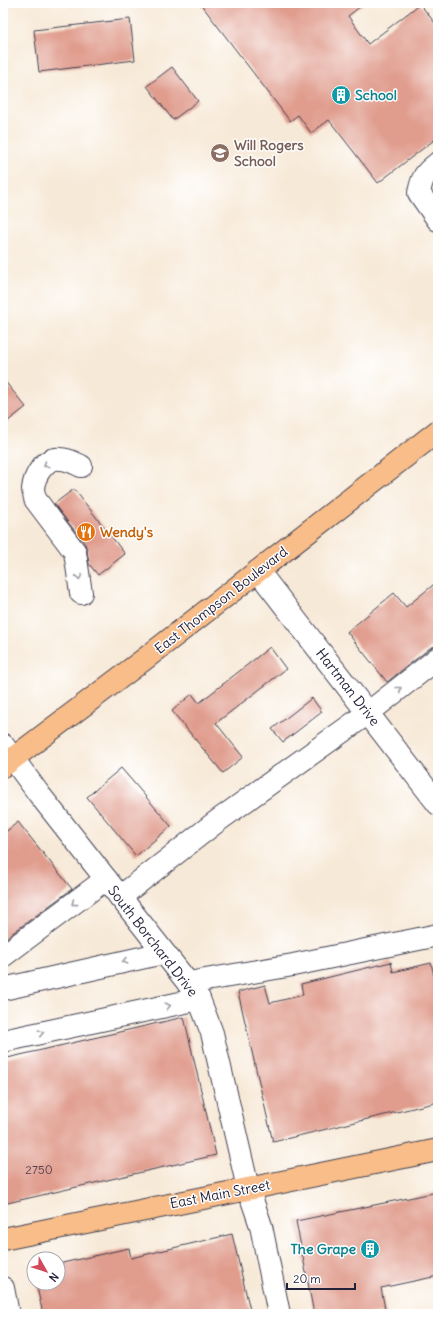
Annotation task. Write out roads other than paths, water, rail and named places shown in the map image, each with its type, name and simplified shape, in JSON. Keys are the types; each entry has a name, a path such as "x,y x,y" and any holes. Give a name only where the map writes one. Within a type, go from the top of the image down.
{"main road":[{"name":"East Thompson Boulevard","path":"6,757 258,571 438,431"},
{"name":"East Main Street","path":"3,1239 438,1150"}],"street":[{"path":"438,163 431,168 422,180 419,193 438,220"},
{"path":"81,593 75,552 35,499 33,490 40,469 47,462 58,458 71,461 82,466"},
{"name":"Hartman Drive","path":"258,571 438,804"},
{"path":"120,897 216,822 368,713 438,658"},
{"name":"South Borchard Drive","path":"6,757 39,794 193,991 212,1033 248,1188 261,1226 279,1314"},
{"path":"3,956 106,879"},
{"path":"3,1041 293,965 438,935"},
{"path":"3,989 163,953"},
{"path":"3,1288 8,1314"}],"place":[{"name":"School","path":"341,95"},
{"name":"Will Rogers School","path":"220,153"},
{"name":"Wendy's","path":"86,532"},
{"name":"The Grape","path":"370,1249"}]}
